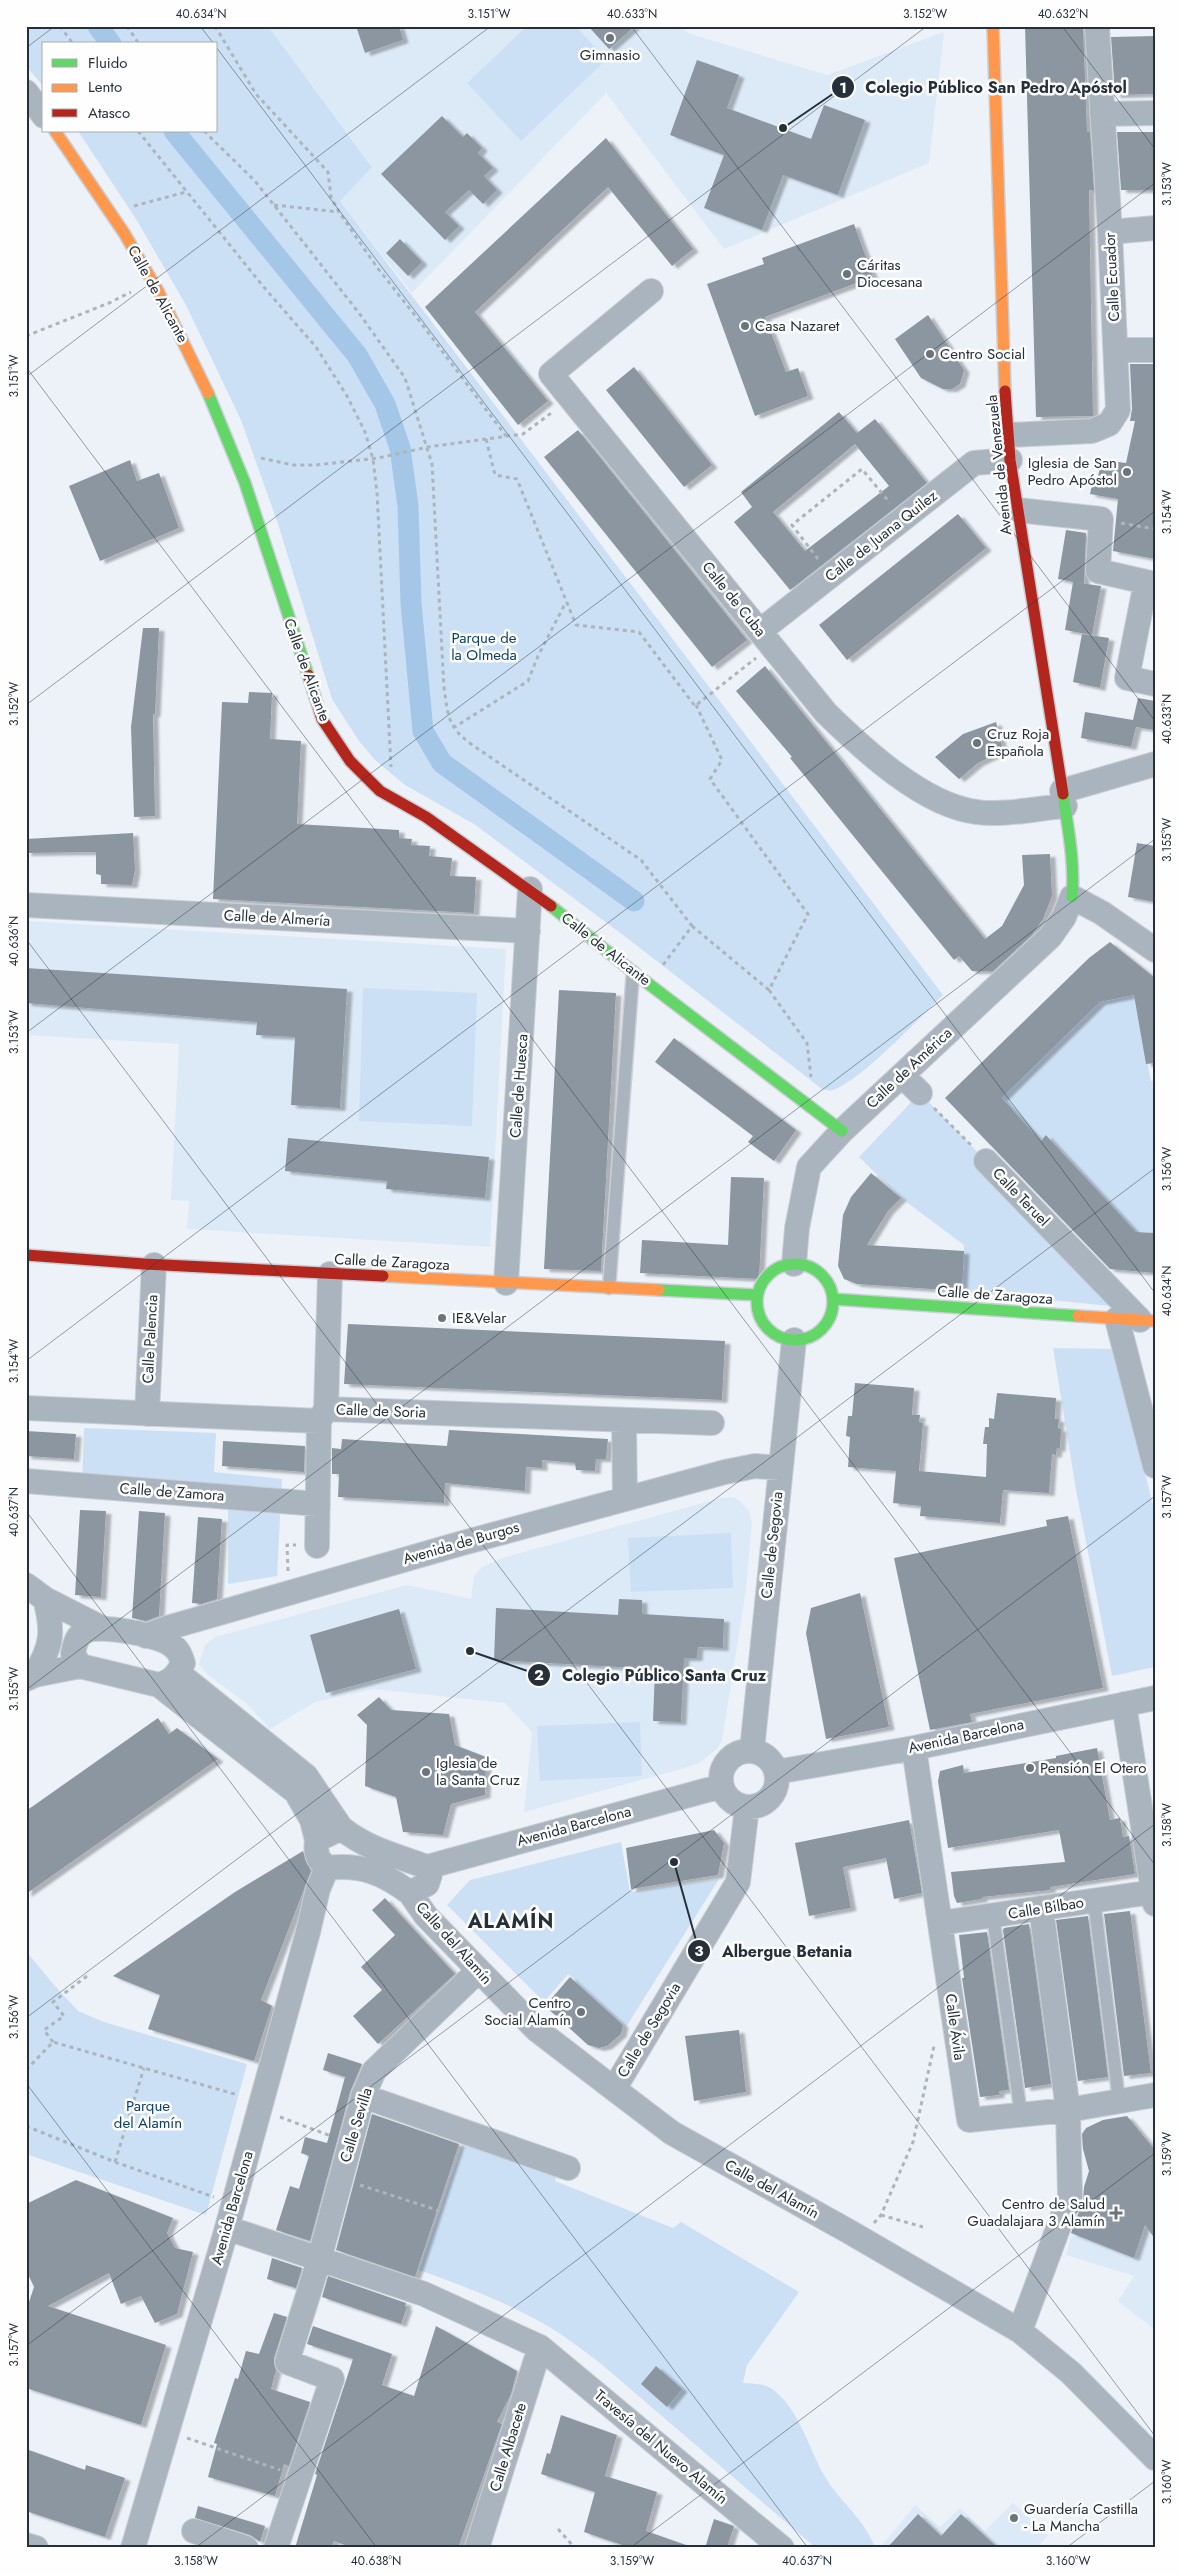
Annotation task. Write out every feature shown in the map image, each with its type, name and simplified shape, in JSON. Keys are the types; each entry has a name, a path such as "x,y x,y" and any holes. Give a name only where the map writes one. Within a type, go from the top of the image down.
{"street":[{"name":"Avenida de Venezuela","path":"993,26 1003,355 1010,460 1016,510 1064,798 1074,878 1072,897"},
{"name":"Calle Ecuador","path":"1009,435 1092,431 1108,424 1118,410 1110,232 1097,26"},
{"path":"26,92 42,113"},
{"path":"1102,114 1155,113"},
{"name":"Calle de Alicante","path":"56,132 110,212 154,284 187,348 232,450 322,719 350,761 380,791 426,817 530,889 633,972 842,1131"},
{"path":"1110,232 1155,228"},
{"name":"Calle de Cuba","path":"651,291 551,374 826,713 865,751 925,792 950,805 978,812 1064,798 1155,764"},
{"path":"1116,350 1155,350"},
{"name":"Calle de Juana Quilez","path":"766,638 831,575 974,463 1010,460"},
{"path":"1016,510 1101,519 1098,571 1150,583 1126,678 1155,684"},
{"name":"Calle de Huesca","path":"506,1283 530,889"},
{"path":"1072,897 1102,913 1155,950"},
{"name":"Calle de América","path":"794,1264 796,1228 809,1167 842,1131 1050,937 1064,917 1072,897"},
{"name":"Calle de Almería","path":"26,905 528,931"},
{"path":"902,1075 920,1093"},
{"name":"Calle Teruel","path":"986,1161 1137,1320"},
{"name":"Calle de Zaragoza","path":"26,1255 154,1265 757,1295"},
{"path":"794,1264 808,1266 821,1274 829,1286 833,1299 831,1315 823,1328 810,1338 794,1340 778,1336 765,1326 758,1311 757,1295 762,1283 770,1273 781,1266 794,1264"},
{"name":"Calle Palencia","path":"147,1414 154,1265"},
{"path":"317,1546 330,1274"},
{"name":"Calle de Zaragoza","path":"833,1299 1137,1320"},
{"path":"1137,1320 1155,1466"},
{"name":"Calle de Segovia","path":"752,1750 794,1340"},
{"name":"Calle de Soria","path":"26,1408 147,1414 323,1415 712,1423"},
{"path":"624,1420 625,1498"},
{"name":"Avenida de Burgos","path":"146,1636 167,1628 625,1498 755,1466 780,1468"},
{"name":"Calle de Zamora","path":"26,1481 318,1504"},
{"path":"26,1585 45,1599 102,1628 168,1642 180,1652 183,1663 168,1679"},
{"path":"31,1677 50,1643 51,1623 45,1599"},
{"path":"80,1666 73,1654 77,1638 87,1630 102,1628"},
{"path":"31,1677 80,1666 168,1679 306,1776 341,1828 360,1842 392,1856 427,1867 430,1875 427,1884 410,1893 379,1873 345,1866 327,1868 318,1860 317,1840 312,1820 296,1792 168,1679"},
{"name":"Avenida Barcelona","path":"776,1772 914,1748 1155,1698"},
{"path":"1124,1704 1154,1898"},
{"name":"Calle Ávila","path":"914,1748 969,2120 1068,2110 1155,2095"},
{"path":"752,1750 762,1754 772,1763 776,1772 774,1791 769,1798 757,1806 747,1807 736,1803 728,1798 722,1786 721,1772 726,1761 741,1751 752,1750"},
{"name":"Avenida Barcelona","path":"427,1867 722,1786"},
{"name":"Calle de Segovia","path":"614,2089 738,1882 747,1807"},
{"path":"317,1840 341,1828"},
{"name":"Avenida Barcelona","path":"133,2548 234,2204 318,1889 327,1868"},
{"name":"Calle del Alamín","path":"410,1893 426,1916 537,2030 672,2133 860,2238 1020,2331 1071,2372 1155,2458"},
{"name":"Calle Bilbao","path":"940,1923 1094,1900 1154,1898"},
{"path":"1020,2331 1070,2196 1068,2110 1041,1908"},
{"name":"Calle Sevilla","path":"276,2548 332,2379 287,2362 319,2260 363,2096 374,2071 478,1971"},
{"path":"363,2096 568,2168"},
{"path":"227,2228 424,2294 540,2347"},
{"name":"Calle Albacete","path":"477,2548 540,2347"},
{"name":"Travesía del Nuevo Alamín","path":"540,2347 782,2548"},
{"path":"194,2532 246,2548"},
{"path":"26,2545 36,2548"}],"lane":[{"path":"609,1288 633,972"},
{"path":"1094,1900 1119,2101"},
{"path":"993,1916 1021,2115"}],"path":[{"path":"60,26 72,42"},
{"path":"127,26 138,42"},
{"path":"215,26 256,94 328,172 331,197 339,212 376,266 506,436"},
{"path":"139,132 262,285 316,347 347,396 365,432 373,458 377,493 392,798"},
{"path":"205,132 255,181 359,313 405,378 432,464 444,688 447,710 456,733 641,860 692,926 769,990 807,1043 812,1085 803,1100"},
{"path":"110,212 186,192"},
{"path":"273,205 339,212"},
{"path":"26,336 154,284"},
{"path":"232,450 293,465 378,458 422,448 522,434 571,398"},
{"path":"486,439 495,475 517,480 576,625 639,632 696,706 722,760 710,779 808,914 769,990"},
{"path":"831,575 792,525 862,469 903,519"},
{"path":"1101,519 1155,529"},
{"path":"453,728 528,681 538,656 566,602"},
{"path":"696,706 766,638"},
{"path":"650,984 692,926"},
{"name":"Calle Teruel","path":"920,1093 986,1161"},
{"path":"289,1593 287,1545 317,1546"},
{"path":"87,1976 53,2002 64,2016 44,2030 53,2042 238,2095"},
{"path":"860,2238 881,2215 913,2142 938,2030 955,2028"},
{"path":"26,2070 53,2042"},
{"path":"115,2162 144,2068"},
{"path":"260,2109 350,2144"},
{"path":"26,2126 115,2162 234,2204"},
{"path":"341,2178 440,2211"},
{"path":"881,2215 923,2227"},
{"path":"167,2431 300,2476"},
{"path":"558,2529 575,2548"}],"shaded area":[{"path":"268,26 677,26 691,34 827,75 944,32 929,163 724,249 606,93 412,293 339,200 372,166"},
{"path":"26,921 506,949 490,1247 187,1229 189,1201 171,1200 179,1044 26,1035"},
{"path":"733,1497 740,1501 748,1510 752,1522 746,1590 722,1741 717,1749 699,1763 685,1768 524,1812 532,1732 505,1703 374,1689 315,1702 270,1729 246,1703 208,1675 199,1664 205,1645 215,1637 407,1585 471,1599 474,1576 482,1567 502,1558 721,1498"},
{"name":"Centro de Salud Guadalajara 3 Alamín","path":"1127,2116 1155,2150 1155,2330 1118,2301 1134,2276 1066,2255 1089,2171 1080,2138 1086,2128 1103,2120"},
{"name":"Guardería Castilla - La Mancha","path":"1013,2503 1048,2535 1037,2548 880,2548 915,2505 940,2527 960,2508 985,2531"}],"green space":[{"name":"Parque de la Olmeda","path":"26,26 268,26 372,167 340,201 943,995 874,1062 845,1084 833,1090 822,1089 627,938 474,824 405,785 375,760 359,741 332,699 278,524 241,420 186,305 136,219 79,132 218,132 218,42 42,42 42,85 26,66"},
{"path":"527,26 576,26 606,60 521,141 467,83"},
{"path":"363,988 477,993 472,1126 359,1121"},
{"path":"1134,995 1151,1081 1155,1080 1155,1233 1136,1232 1047,1135 1041,1141 1002,1098 1100,1002"},
{"path":"920,1093 1129,1308 962,1291 964,1245 901,1198 859,1157"},
{"path":"1053,1348 1114,1349 1155,1513 1155,1667 1112,1676 1076,1490"},
{"path":"84,1428 216,1433 214,1472 282,1479 277,1576 228,1584 228,1496 82,1488"},
{"path":"731,1533 733,1588 631,1592 628,1538"},
{"path":"640,1722 642,1776 540,1781 537,1726"},
{"path":"621,1842 630,1892 719,1879 626,2027 568,1974 544,2002 447,1905 470,1880"},
{"name":"Parque del Alamín","path":"26,1951 78,2011 104,2022 247,2064 206,2215 26,2154"},
{"path":"471,2142 557,2176 555,2181 673,2228 681,2222 799,2292 747,2365 743,2383 760,2384 768,2387 785,2401 799,2423 829,2483 866,2530 875,2548 816,2548 600,2363 568,2339 505,2304 419,2270 463,2144 469,2147"}],"building":[{"path":"356,26 399,26 403,40 365,53"},
{"name":"Gimnasio","path":"588,26 635,26 609,49"},
{"path":"1025,26 1083,26 1087,132 1090,132 1094,190 1089,190 1093,416 1036,417"},
{"path":"1155,36 1155,94 1115,95 1111,37"},
{"path":"697,60 739,75 727,108 811,139 824,105 865,120 838,195 783,175 762,230 704,208 724,155 670,135"},
{"path":"442,116 463,137 467,133 482,148 478,153 493,168 484,176 497,190 483,204 469,190 445,212 459,226 445,240 381,174"},
{"path":"1117,132 1155,132 1155,190 1121,190"},
{"path":"606,138 693,249 672,266 608,187 475,312 548,401 518,425 425,307"},
{"path":"854,224 873,277 765,317 786,372 798,368 808,396 755,416 707,284 764,264 762,258"},
{"path":"400,239 422,262 408,276 386,253"},
{"name":"Centro Social","path":"928,315 964,370 960,384 952,389 943,389 921,378 895,339"},
{"path":"1130,364 1155,364 1155,559 1113,551 1118,499 1090,494 1093,480 1097,480 1102,460 1126,463 1135,421 1130,421 1132,409"},
{"path":"634,367 712,465 684,487 606,390"},
{"path":"839,412 857,433 875,419 927,483 790,590 734,522 752,507 741,492","holes":["855,444 889,486 805,551 773,512"]},
{"path":"578,430 747,640 712,667 544,457"},
{"path":"130,460 137,481 159,473 179,528 100,561 69,486"},
{"path":"958,514 986,548 847,660 819,625"},
{"path":"1066,530 1086,533 1084,584 1058,579"},
{"path":"1073,582 1101,586 1092,635 1065,630"},
{"path":"143,628 159,628 155,714 153,714 155,816 134,817 131,727"},
{"path":"1082,634 1109,638 1100,688 1073,682"},
{"path":"765,666 985,939 1002,926 1024,885 1022,855 1050,854 1052,896 1043,919 1032,935 993,971 972,971 959,956 954,960 790,758 792,757 736,691"},
{"path":"249,692 272,693 270,739 301,741 297,824 399,830 399,838 412,839 411,845 430,846 429,856 452,858 450,876 476,877 474,913 213,899 222,702 248,703"},
{"path":"1138,698 1155,701 1155,730 1136,727 1131,747 1081,738 1085,712 1133,720"},
{"name":"Cruz Roja Española","path":"996,722 1003,751 978,763 959,779 935,757 963,734"},
{"path":"133,833 135,870 132,885 101,884 101,875 96,874 96,852 26,853 26,839"},
{"path":"1137,843 1155,846 1155,902 1128,897"},
{"path":"1110,942 1155,978 1155,1063 1146,1064 1134,995 1100,1002 1002,1098 1041,1141 1046,1135 1136,1232 1155,1233 1155,1273 1110,1269 945,1098 1089,958"},
{"path":"26,968 347,989 340,1108 291,1105 295,1037 256,1035 257,1022 26,1003"},
{"path":"559,990 616,993 601,1271 544,1269"},
{"path":"674,1038 796,1130 774,1161 748,1142 753,1136 655,1062"},
{"path":"288,1138 489,1157 485,1198 386,1189 387,1181 285,1171"},
{"path":"871,1173 901,1198 888,1211 867,1245 964,1251 962,1291 857,1284 844,1279 838,1266 843,1215 851,1197"},
{"path":"731,1177 764,1178 759,1279 640,1273 642,1240 728,1245"},
{"path":"348,1324 725,1341 722,1400 344,1384"},
{"path":"855,1383 914,1388 912,1415 920,1415 919,1422 923,1423 919,1471 986,1477 987,1444 983,1444 985,1427 989,1427 989,1418 994,1419 997,1393 1056,1398 1055,1419 1059,1419 1058,1428 1061,1429 1060,1449 1057,1448 1056,1455 1052,1454 1049,1493 1003,1490 1000,1523 920,1516 921,1506 893,1503 896,1471 848,1467 850,1437 846,1436 848,1416 852,1416"},
{"path":"449,1430 608,1439 606,1459 596,1459 595,1471 576,1470 575,1463 542,1460 542,1468 526,1467 525,1491 445,1483 444,1503 338,1497 339,1474 332,1474 332,1448 341,1449 342,1439 447,1446"},
{"path":"26,1431 76,1434 74,1459 26,1456"},
{"path":"223,1441 305,1446 304,1472 222,1466"},
{"path":"80,1510 106,1511 101,1597 75,1595"},
{"path":"139,1511 165,1513 159,1616 146,1621 132,1618"},
{"path":"1068,1516 1103,1688 970,1714 972,1722 930,1730 894,1558 1047,1526 1046,1520"},
{"path":"198,1517 222,1519 217,1599 202,1604 192,1603"},
{"path":"860,1593 889,1727 826,1739 806,1633 811,1608"},
{"path":"619,1599 642,1600 642,1614 724,1619 723,1648 698,1647 697,1658 684,1658 681,1722 653,1721 655,1669 494,1660 496,1608 618,1615"},
{"path":"399,1609 416,1669 326,1693 310,1635"},
{"name":"Iglesia de la Santa Cruz","path":"379,1697 391,1710 449,1714 455,1745 486,1757 485,1795 451,1804 443,1835 403,1832 396,1797 365,1786 367,1725 357,1715"},
{"path":"158,1718 169,1734 177,1728 218,1759 26,1894 26,1811"},
{"path":"1097,1748 1110,1820 1120,1818 1123,1837 1129,1836 1135,1874 1050,1887 1050,1890 982,1897 982,1899 957,1903 954,1896 951,1872 1065,1862 1059,1830 948,1848 938,1781 940,1771 963,1765 964,1773 1056,1758 1056,1756"},
{"path":"909,1820 922,1893 894,1899 886,1858 843,1867 851,1908 809,1916 795,1843"},
{"path":"714,1830 724,1843 718,1875 631,1889 626,1848"},
{"path":"303,1851 311,1871 261,2000 272,2006 254,2061 148,2029 160,1995 113,1976 235,1892"},
{"path":"385,1898 455,1974 378,2044 353,2016 382,1990 361,1967 395,1935 372,1910"},
{"path":"1130,1911 1151,2073 1124,2076 1104,1914"},
{"path":"1088,1916 1108,2077 1078,2081 1056,1920"},
{"path":"1029,1924 1051,2084 1025,2088 1003,1930 1004,1928"},
{"path":"987,1932 1009,2090 999,2091 999,2095 980,2097 962,1978 964,1978 959,1935"},
{"name":"Centro Social Alamín","path":"570,1977 623,2025 621,2034 607,2046 599,2048 588,2045 545,2006"},
{"path":"739,2030 746,2092 694,2101 685,2036"},
{"path":"328,2053 362,2064 350,2092 310,2241 276,2230 290,2186 299,2189 309,2156 301,2153 305,2137 327,2143 345,2077 323,2070"},
{"path":"372,2114 459,2144 415,2277 336,2250"},
{"name":"Centro de Salud Guadalajara 3 Alamín","path":"1127,2116 1155,2150 1155,2239 1145,2225 1134,2258 1071,2233 1083,2201 1084,2187 1089,2171 1083,2149 1082,2134 1086,2128 1103,2120"},
{"path":"76,2180 173,2218 167,2233 175,2248 193,2252 177,2314 155,2323 141,2296 121,2304 109,2273 48,2306 166,2345 141,2425 26,2388 26,2311 34,2287 26,2270 26,2204"},
{"path":"272,2258 302,2268 296,2288 267,2279"},
{"path":"328,2276 406,2303 405,2307 407,2307 401,2324 322,2297"},
{"path":"274,2313 287,2317 274,2358 276,2370 271,2389 310,2402 289,2466 284,2464 275,2496 208,2477 217,2444 214,2443 235,2378 238,2379 246,2351 259,2354"},
{"path":"313,2326 392,2354 382,2385 414,2396 436,2326 517,2371 511,2394 497,2422 502,2424 458,2548 353,2548 334,2541 331,2548 295,2548 317,2475 315,2474 353,2359 307,2344"},
{"path":"656,2366 682,2389 667,2407 641,2384"},
{"path":"561,2415 617,2435 605,2476 657,2492 646,2531 686,2545 686,2548 631,2548 584,2532 595,2492 541,2474 547,2453 550,2454"},
{"path":"26,2449 85,2470 86,2465 125,2478 105,2537 26,2511"},
{"path":"198,2506 265,2526 260,2542 250,2535 195,2518"},
{"path":"918,2514 941,2536 961,2514 998,2548 887,2548"},
{"path":"714,2519 734,2526 727,2548 705,2548"}],"waterway":[{"path":"98,26 110,42"},
{"path":"175,132 357,355 385,404 400,448 408,506 411,603 423,731 442,763 634,901"}],"traffic: fast":[{"path":"208,393 245,483 308,675"},
{"path":"1063,794 1072,858 1072,897"},
{"path":"551,906 633,972 842,1131"},
{"path":"795,1264 809,1267 822,1275 830,1288 833,1302 830,1316 822,1329 809,1337 795,1340 781,1337 768,1329 760,1316 757,1302 760,1288 768,1275 781,1267 795,1264"},
{"path":"659,1290 757,1295"},
{"path":"833,1299 1078,1316"}],"traffic: slow":[{"path":"993,26 1005,391"},
{"path":"56,132 124,233 158,291 208,393"},
{"path":"383,1276 659,1290"},
{"path":"1078,1316 1155,1321"}],"traffic: jam":[{"path":"1005,391 1010,460 1063,794"},
{"path":"308,675 322,719 350,761 380,791 426,817 551,906"},
{"path":"26,1255 144,1264 383,1276"}],"place":[{"name":"Gimnasio","path":"610,38"},
{"name":"Colegio Público San Pedro Apóstol","path":"783,128"},
{"name":"Cáritas Diocesana","path":"847,274"},
{"name":"Casa Nazaret","path":"745,326"},
{"name":"Centro Social","path":"930,354"},
{"name":"Iglesia de San Pedro Apóstol","path":"1127,472"},
{"name":"Cruz Roja Española","path":"977,743"},
{"name":"IE&Velar","path":"442,1318"},
{"name":"Colegio Público Santa Cruz","path":"470,1651"},
{"name":"Pensión El Otero","path":"1030,1768"},
{"name":"Iglesia de la Santa Cruz","path":"426,1772"},
{"name":"Albergue Betania","path":"674,1862"},
{"name":"Centro Social Alamín","path":"581,2012"},
{"name":"Centro de Salud Guadalajara 3 Alamín","path":"1116,2213"},
{"name":"Guardería Castilla - La Mancha","path":"1014,2518"}],"district":[{"name":"ALAMÍN","path":"511,1921"}]}
